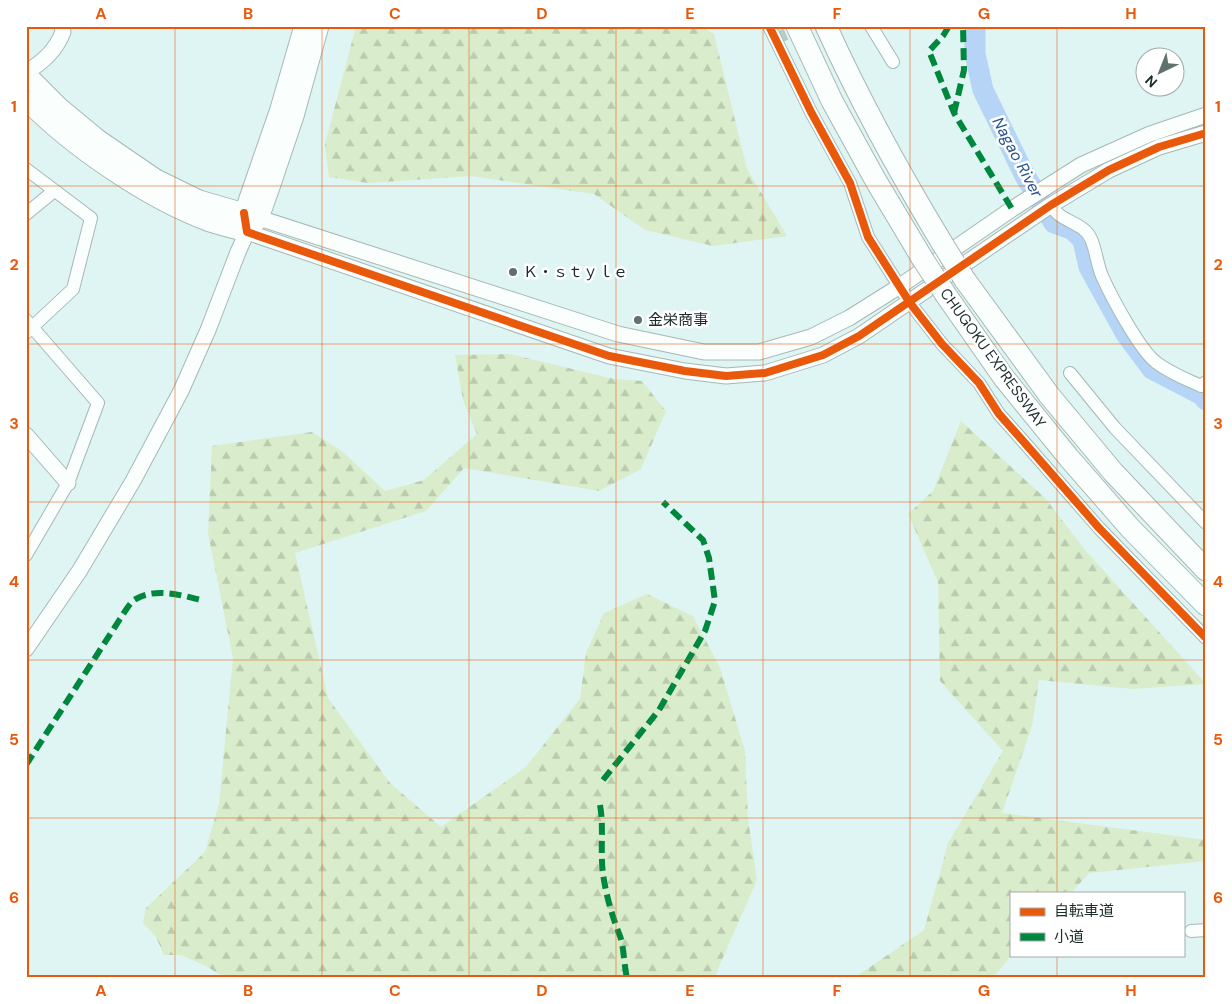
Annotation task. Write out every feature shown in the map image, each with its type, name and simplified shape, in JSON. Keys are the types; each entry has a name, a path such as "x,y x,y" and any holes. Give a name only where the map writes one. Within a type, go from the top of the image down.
{"highway":[{"path":"790,26 832,101"},
{"name":"CHUGOKU EXPRESSWAY","path":"797,26 832,101 876,181 946,295 1004,378 1069,458 1131,529 1206,605"},
{"name":"CHUGOKU EXPRESSWAY","path":"826,26 865,108 897,169 965,280 1049,395 1107,465 1206,570"}],"main road":[{"path":"250,221 304,26"},
{"path":"250,221 294,116 319,26"},
{"path":"26,73 59,107 99,140 156,179 198,200 250,221"},
{"path":"26,100 40,114 87,152 166,202 210,222 250,221"}],"street":[{"path":"26,73 41,64 58,45 64,32 62,26"},
{"path":"769,26 811,112 850,183 868,237 910,302 942,344 979,383 999,414 1042,463 1100,528 1206,638"},
{"path":"871,26 893,62"},
{"path":"250,221 618,334 704,352 759,352 811,337 849,318 1081,165 1150,134 1206,115"},
{"path":"250,221 609,356 685,371 726,376 765,373 823,355 859,336 1019,227 1108,170 1159,147 1206,133"},
{"path":"26,169 91,218 73,289 28,327 98,403 68,483 28,548"},
{"path":"26,214 54,191"},
{"path":"1052,205 1056,214 1082,228 1091,238 1102,274 1133,332 1154,362 1166,370 1201,386 1206,382"},
{"path":"26,649 80,570 133,481 181,391 208,330 250,221"},
{"path":"1070,373 1115,428 1206,523"},
{"path":"26,435 68,483"},
{"path":"1191,932 1206,930"}],"green space":[{"path":"356,26 701,26 714,34 747,169 787,236 713,246 645,230 594,194 471,176 368,183 329,177 325,144"},
{"path":"510,354 614,379 642,381 666,411 641,469 599,491 464,468 426,511 295,553 328,698 390,783 441,827 525,768 580,699 586,653 604,613 647,594 693,616 720,668 745,751 748,819 757,880 714,978 225,978 206,966 181,955 164,955 156,937 143,923 146,908 205,852 219,804 233,658 208,533 212,446 312,432 343,452 385,491 424,480 477,434 463,400 455,355"},
{"path":"961,421 1045,498 1085,550 1206,684 1133,689 1039,680 1032,726 1002,813 1206,840 1206,861 1089,873 1072,892 1010,892 1011,956 993,978 854,978 924,930 948,843 1003,751 940,681 938,582 908,514 933,491"}],"waterway":[{"name":"Nagao River","path":"975,26 975,54 983,90 1025,176 1054,223 1073,230 1083,240 1089,267 1126,334 1152,369 1202,395 1206,400"}],"tunnel":[{"path":"775,39 804,26"}],"marked path":[{"path":"949,26 943,36 929,51 954,113 1012,209"},
{"path":"954,113 964,70 963,26"},
{"path":"603,780 659,710 705,631 715,601 709,558 703,540 663,502"},
{"path":"26,765 125,611 134,600 142,596 159,593 176,594 201,600"},
{"path":"600,805 603,874 621,940 627,978"}],"cycle path":[{"path":"769,26 811,112 850,183 868,237 910,303 942,344 979,383 999,414 1099,528 1206,638"},
{"path":"244,213 247,232 609,356 685,371 726,376 765,373 823,355 859,336 1051,205 1109,170 1159,147 1206,133"}],"place":[{"name":"Ｋ・ｓｔｙｌｅ","path":"513,272"},
{"name":"金栄商事","path":"638,320"}]}
